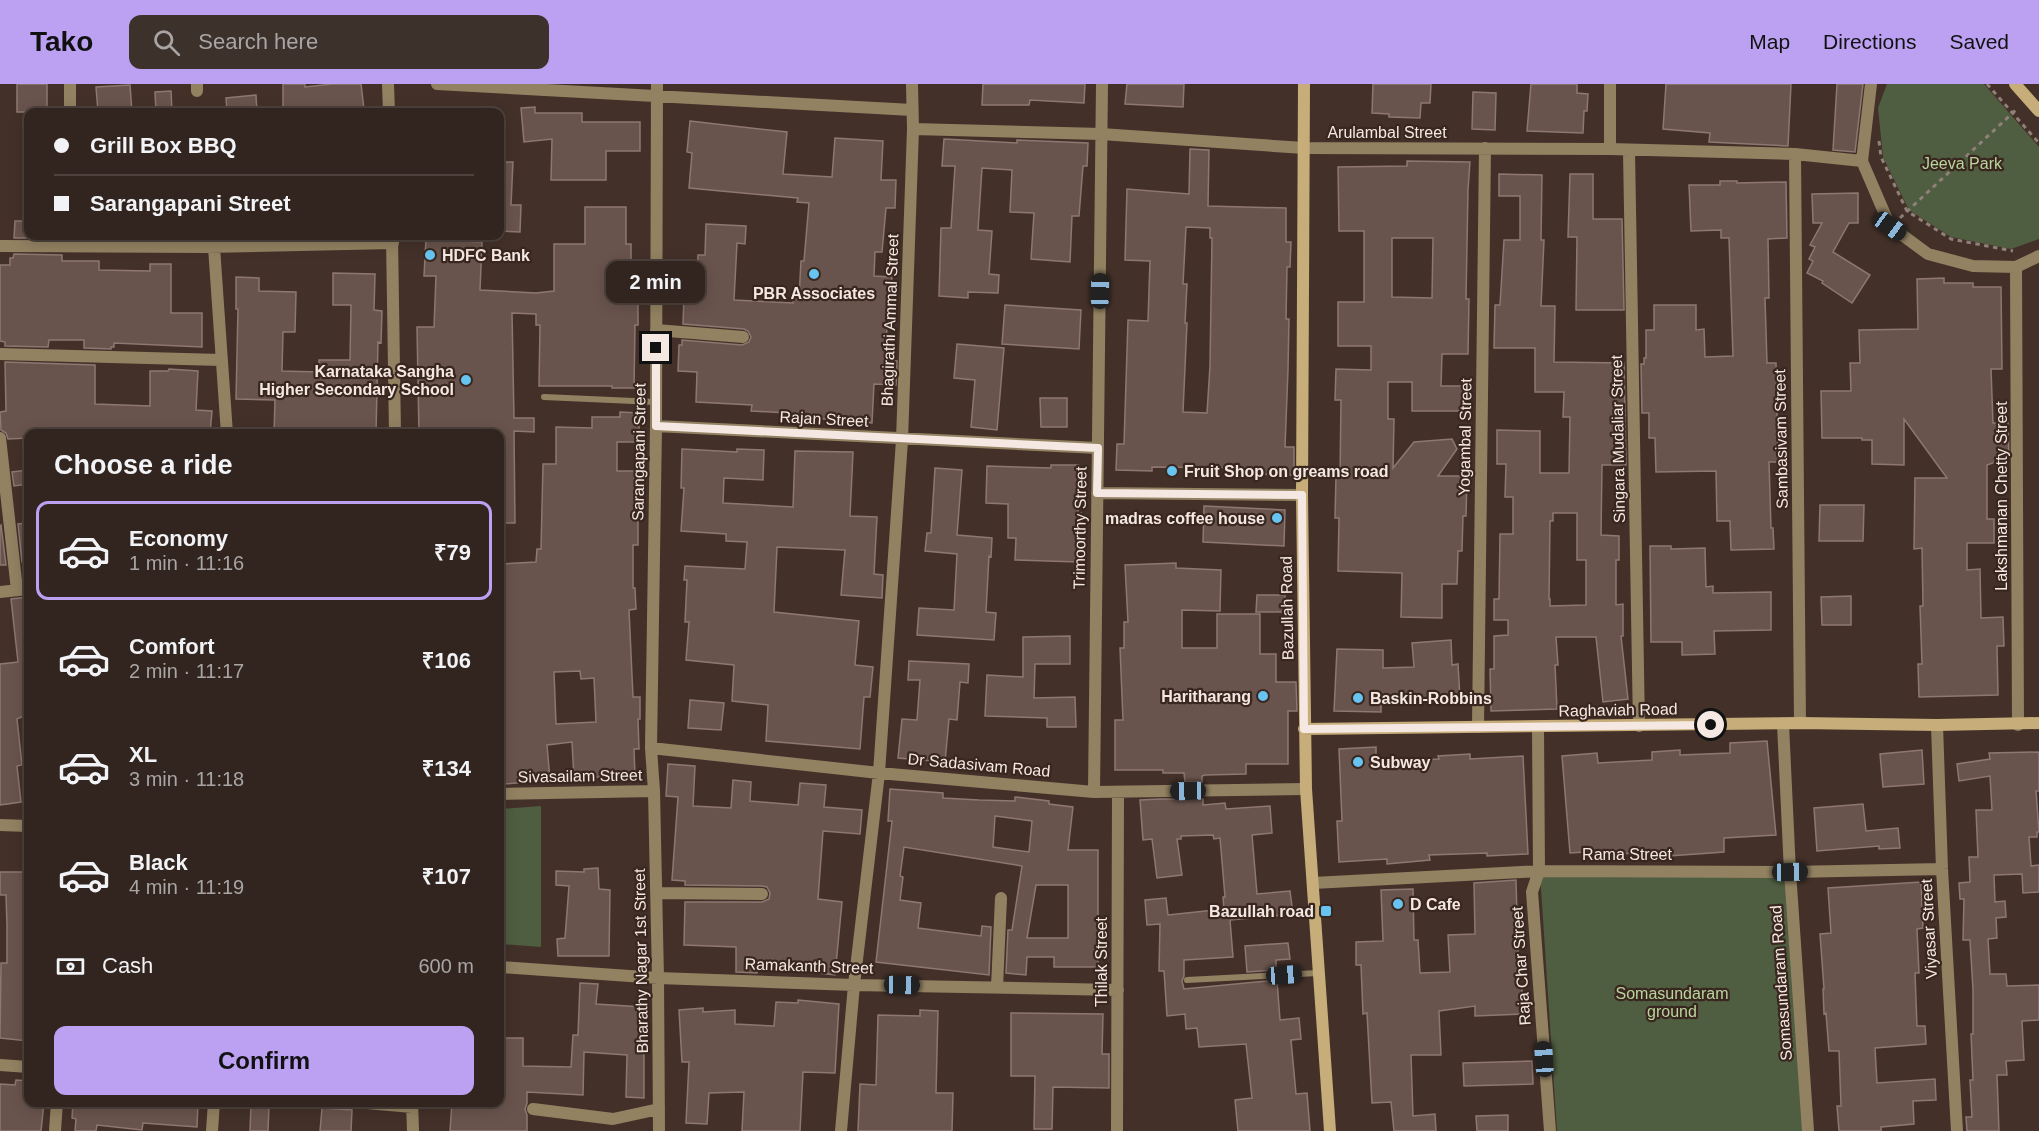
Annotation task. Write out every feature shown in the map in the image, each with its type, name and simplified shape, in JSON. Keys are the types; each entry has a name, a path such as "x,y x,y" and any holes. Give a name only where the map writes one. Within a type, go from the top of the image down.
{"main road":[{"name":"Bazullah Road","path":"1304,84 1302,495 1304,729 1306,789 1330,1131"},
{"path":"2014,84 2039,111"},
{"name":"Raghaviah Road","path":"1304,729 1538,728 1800,723 1937,725 2039,723"}],"street":[{"path":"70,84 70,108"},
{"path":"388,84 389,108"},
{"path":"437,84 657,90 912,110"},
{"name":"Bhagirathi Ammal Street","path":"841,1131 854,985 879,773 903,440 913,129 912,84"},
{"name":"Trimoorthy Street","path":"1094,792 1102,84"},
{"path":"1610,84 1610,149"},
{"path":"1871,84 1862,161 1890,226 1928,254 1973,266 2016,267 2039,256"},
{"name":"Sarangapani Street","path":"651,748 656,426 657,90"},
{"name":"Arulambal Street","path":"913,129 1101,135 1304,148 1610,149 1795,154 1862,161"},
{"name":"Yogambal Street","path":"1479,727 1485,148"},
{"name":"Singara Mudaliar Street","path":"1629,151 1640,726"},
{"name":"Sambasivam Street","path":"1795,154 1800,723"},
{"path":"0,246 73,240 214,247 370,240"},
{"path":"392,240 395,429"},
{"path":"214,247 227,429"},
{"name":"Lakshmanan Chetty Street","path":"2016,267 2018,725"},
{"path":"656,330 743,337"},
{"path":"0,354 221,360"},
{"name":"Rajan Street","path":"656,426 1098,448"},
{"path":"0,438 23,589 0,592"},
{"path":"1097,493 1302,495"},
{"name":"Somasundaram Road","path":"1783,724 1790,872 1808,1131"},
{"name":"Viyasar Street","path":"1937,725 1942,869 1957,1131"},
{"name":"Raja Char Street","path":"1538,728 1539,870 1532,892 1550,1131"},
{"name":"Dr Sadasivam Road","path":"651,748 879,773 1094,792 1306,789"},
{"name":"Sivasailam Street","path":"504,794 654,791 651,748"},
{"name":"Bharathy Nagar 1st Street","path":"654,791 659,1131"},
{"name":"Thilak Street","path":"1117,1131 1118,793"},
{"path":"0,825 24,826"},
{"name":"Rama Street","path":"1313,883 1539,870 1790,872 1942,869"},
{"path":"656,893 762,894"},
{"path":"998,987 1001,898"},
{"name":"Ramakanth Street","path":"504,967 658,978 854,985 1118,990"},
{"path":"0,1065 24,1067"},
{"path":"55,1131 57,1107"},
{"path":"212,1131 214,1107"},
{"path":"412,1107 414,1131"},
{"path":"533,1109 613,1119 659,1109"}],"lane":[{"path":"544,397 656,402"},
{"path":"1187,980 1318,973"}],"path":[{"path":"1987,84 2039,143"},
{"path":"1890,226 2013,111 2030,100"},
{"path":"1879,137 1881,157 1907,211 1951,239 2012,252 2021,248"}],"green space":[{"name":"Jeeva Park","path":"1887,84 1984,84 2039,147 2039,239 2011,249 1951,237 1909,210 1883,157 1878,108"},
{"path":"541,806 541,947 504,944 504,809"},
{"name":"Somasundaram ground","path":"1787,867 1805,1131 1557,1131 1540,873"}],"building":[{"path":"17,84 47,84 47,108 24,108 24,112 17,112"},
{"path":"283,84 305,84 305,87 361,84 364,108 283,108"},
{"path":"983,84 1085,84 1084,103 1030,100 1029,105 982,105"},
{"path":"1127,84 1184,84 1183,107 1125,104"},
{"path":"1373,84 1431,84 1430,103 1421,103 1420,118 1389,117 1389,114 1372,113"},
{"path":"1531,84 1577,84 1577,93 1588,94 1587,111 1584,111 1583,133 1527,131"},
{"path":"1666,84 1791,84 1788,146 1709,142 1710,133 1663,129"},
{"path":"1837,84 1863,84 1855,152 1833,150"},
{"path":"130,85 132,108 98,108 96,87"},
{"path":"171,91 172,108 156,108 155,92"},
{"path":"1473,92 1496,93 1495,130 1472,129"},
{"path":"256,95 257,108 227,108 226,98"},
{"path":"535,107 535,113 582,113 582,122 640,122 640,151 606,151 606,180 551,180 552,139 524,142 521,108"},
{"path":"690,121 787,132 783,174 832,177 835,138 883,141 881,180 896,180 895,208 886,208 882,252 875,252 874,276 892,277 884,360 897,361 896,385 874,384 872,423 812,418 812,423 787,421 788,413 751,411 752,405 696,402 697,372 678,371 679,345 682,345 682,340 742,345 749,342 751,337 744,329 683,324 684,296 696,297 698,255 705,255 706,224 746,226 745,244 737,243 734,300 793,303 793,297 799,298 801,261 804,261 809,203 797,202 798,198 689,188 692,153 687,152"},
{"path":"944,139 1017,143 1017,140 1088,143 1087,166 1083,166 1079,216 1072,216 1070,262 1031,259 1034,213 1010,212 1012,170 982,168 978,230 992,231 989,274 999,275 998,293 968,292 968,298 939,296 941,228 951,228 955,166 942,166"},
{"path":"1190,149 1209,150 1208,206 1286,208 1286,242 1291,242 1290,267 1287,267 1286,319 1289,319 1285,447 1294,447 1294,475 1255,474 1255,468 1152,467 1152,471 1116,470 1117,444 1124,444 1128,320 1148,321 1150,261 1125,260 1127,189 1189,194","holes":["1186,227 1210,228 1210,238 1212,238 1210,366 1207,413 1183,412 1187,323 1185,323 1187,284 1183,284"]},
{"path":"1407,161 1470,162 1466,299 1469,299 1468,354 1442,354 1441,386 1466,386 1466,411 1412,411 1412,382 1388,382 1388,419 1394,419 1393,468 1414,442 1452,439 1457,449 1438,476 1467,476 1466,516 1463,516 1462,551 1458,551 1457,584 1442,584 1442,618 1401,617 1402,573 1338,571 1339,518 1335,518 1336,476 1340,477 1341,400 1335,400 1336,369 1371,370 1371,346 1338,346 1338,302 1364,302 1364,231 1339,231 1338,167 1407,166","holes":["1392,238 1433,238 1432,298 1392,297"]},
{"path":"504,162 513,162 511,205 521,205 520,232 504,231"},
{"path":"1499,174 1542,175 1541,240 1544,240 1541,306 1555,306 1554,362 1624,363 1626,465 1602,465 1601,535 1619,536 1619,560 1616,560 1616,605 1623,604 1623,636 1621,636 1628,699 1603,702 1596,637 1556,637 1557,709 1491,711 1490,669 1494,669 1494,636 1508,635 1508,620 1494,620 1494,599 1499,599 1500,534 1513,534 1513,497 1505,497 1506,464 1497,464 1497,430 1540,431 1540,473 1569,473 1570,417 1563,417 1564,392 1535,392 1535,348 1494,348 1495,305 1500,305 1504,240 1520,240 1520,196 1499,196","holes":["1553,513 1577,513 1577,560 1586,560 1586,605 1550,606 1550,521 1553,521"]},
{"path":"1570,174 1593,174 1593,219 1622,219 1624,310 1576,310 1577,237 1568,237"},
{"path":"1720,181 1786,182 1787,238 1768,239 1769,298 1765,298 1767,363 1776,363 1778,462 1769,462 1774,549 1731,550 1730,521 1717,521 1716,471 1656,472 1655,438 1649,438 1649,413 1642,413 1641,364 1644,364 1644,358 1646,358 1646,330 1654,330 1654,305 1696,305 1696,330 1704,329 1705,357 1733,356 1729,238 1721,238 1721,230 1691,231 1689,185 1720,185"},
{"path":"1858,193 1858,223 1849,223 1833,252 1870,275 1852,303 1822,283 1823,281 1807,273 1813,261 1809,259 1815,247 1810,245 1822,223 1813,223 1812,194"},
{"path":"585,207 626,207 626,244 631,244 631,292 638,292 634,388 539,386 540,325 536,325 536,314 512,313 514,418 534,418 534,432 514,431 515,523 504,523 504,429 419,429 417,327 434,327 436,276 424,276 426,240 482,242 480,290 536,293 554,291 554,244 585,244"},
{"path":"15,221 24,221 24,238 14,238"},
{"path":"14,254 62,255 62,261 99,261 99,270 150,271 150,264 171,264 171,313 202,313 202,347 114,343 111,349 84,348 84,340 49,340 48,347 5,346 5,342 0,341 0,265 10,265 10,258 13,258"},
{"path":"333,273 375,274 374,310 382,311 381,343 378,342 376,429 274,429 275,400 236,399 238,309 236,309 236,277 259,278 259,291 296,292 295,332 283,332 282,371 319,372 319,360 350,360 351,305 333,305"},
{"path":"1944,278 1944,283 1973,283 1973,287 2001,287 2002,369 1991,369 1993,423 2008,423 2009,457 1987,465 1987,519 1994,519 1994,543 1967,543 1967,570 1980,569 1981,618 2003,617 2004,646 1997,646 1998,695 1919,697 1918,664 1922,664 1920,606 1923,606 1922,548 1914,549 1915,478 1947,478 1904,419 1904,465 1872,464 1872,440 1822,438 1821,391 1851,391 1850,363 1860,363 1859,330 1918,329 1917,279"},
{"path":"1005,305 1081,310 1079,349 1002,344"},
{"path":"957,344 1004,348 997,430 971,427 975,380 954,378"},
{"path":"5,362 95,365 95,404 150,406 150,371 168,371 169,369 198,371 196,410 212,411 210,429 24,429 24,438 8,439 6,433 1,430 0,412 6,411"},
{"path":"1040,398 1067,398 1067,427 1041,427"},
{"path":"620,412 639,413 639,442 617,442 617,471 642,471 642,501 638,501 638,545 633,545 633,588 635,588 636,609 629,610 633,697 640,697 639,749 634,749 635,776 574,778 572,742 547,745 550,780 505,784 504,564 536,562 537,549 541,549 543,464 556,464 556,427 592,428 592,417 620,417","holes":["580,671 581,679 594,678 596,722 556,724 554,672"]},
{"path":"682,449 737,452 737,449 764,450 763,480 724,478 723,503 793,507 795,451 853,452 850,516 877,517 874,574 883,575 882,598 841,595 845,550 777,547 774,612 859,621 855,665 873,667 870,697 864,697 860,749 766,741 768,705 732,701 734,665 686,660 689,622 685,622 687,580 684,580 685,566 745,569 747,542 726,541 726,534 681,531 684,488 681,488"},
{"path":"1051,465 1079,465 1078,513 1081,513 1078,562 1015,560 1016,538 1008,538 1008,504 986,503 987,466 1051,468"},
{"path":"935,468 962,470 957,535 992,538 986,612 996,613 994,640 917,635 919,608 954,610 957,554 925,551 927,533 931,533"},
{"path":"24,470 24,485 14,486 12,472"},
{"path":"1820,505 1864,505 1863,541 1819,541"},
{"path":"1204,506 1285,510 1284,546 1203,542"},
{"path":"24,523 24,562 22,562 18,524"},
{"path":"1,525 6,565 0,565"},
{"path":"1650,546 1671,546 1671,549 1705,548 1706,587 1713,586 1713,593 1771,592 1771,630 1714,631 1715,654 1682,655 1682,642 1651,642"},
{"path":"1176,563 1176,568 1221,570 1220,611 1182,610 1182,648 1217,648 1217,614 1260,614 1260,654 1276,654 1276,682 1296,682 1297,711 1288,711 1288,764 1246,764 1246,774 1205,775 1202,776 1202,782 1185,782 1184,773 1163,773 1163,770 1115,770 1115,720 1123,720 1120,648 1124,648 1124,622 1128,622 1125,565"},
{"path":"1257,595 1285,595 1285,612 1256,612"},
{"path":"1851,596 1851,625 1822,625 1821,597"},
{"path":"24,597 24,716 17,719 22,765 17,766 21,802 0,805 0,664 18,662 11,599"},
{"path":"1070,636 1070,664 1035,664 1034,698 1075,697 1076,727 1047,727 1047,718 985,716 987,675 1023,677 1023,637"},
{"path":"1451,640 1452,665 1458,664 1460,698 1381,702 1381,712 1334,711 1337,649 1383,650 1383,668 1414,667 1412,643"},
{"path":"909,661 969,664 968,683 960,682 957,720 949,719 945,762 898,758 902,719 917,720 920,680 908,680"},
{"path":"690,700 724,703 721,730 688,728"},
{"path":"1767,741 1776,835 1724,838 1724,852 1655,857 1654,852 1617,854 1617,850 1570,853 1562,756 1597,753 1598,763 1652,760 1652,752 1680,750 1680,755 1730,753 1730,743"},
{"path":"1376,747 1376,762 1439,759 1438,756 1470,754 1470,759 1523,756 1528,854 1429,855 1430,860 1387,864 1387,859 1339,862 1337,821 1342,821 1339,749"},
{"path":"1922,750 1924,784 1883,787 1880,754"},
{"path":"2039,752 2039,791 2036,791 2039,832 2037,832 2037,837 2029,837 2031,866 2039,865 2039,892 2023,893 2022,874 1994,875 1995,902 2005,901 2006,917 1996,918 1997,938 1988,939 1990,974 2006,974 2007,986 2039,985 2039,1020 2022,1021 2024,1060 2006,1061 2007,1075 1997,1075 1999,1131 1967,1131 1966,1117 1972,1117 1970,1080 1973,1080 1971,1034 1973,1034 1973,990 1970,940 1963,940 1964,899 1960,899 1959,883 1970,882 1969,857 1978,857 1976,810 1992,810 1990,776 1959,781 1957,764 1990,759 1989,753"},
{"path":"668,764 695,766 693,806 731,808 733,780 751,782 750,801 798,805 800,783 826,785 824,807 862,810 860,834 823,831 818,899 842,902 835,975 757,962 757,973 736,972 736,947 684,945 685,902 762,902 769,899 770,893 767,887 762,886 685,885 685,881 672,880 678,797 666,796"},
{"path":"890,789 943,793 943,798 1015,801 1015,797 1049,801 1049,804 1073,807 1068,850 1098,850 1098,967 1054,967 1054,957 1027,957 1026,975 1006,973 1008,930 1012,930 1022,866 904,847 900,876 903,877 900,900 921,903 918,928 981,936 982,926 991,927 989,975 876,962 892,821 888,821","holes":["995,816 1032,821 1029,852 993,847","1036,885 1068,885 1068,938 1027,938"]},
{"path":"1203,799 1203,805 1225,803 1226,809 1270,806 1272,833 1252,835 1257,894 1290,891 1293,914 1230,920 1233,957 1184,960 1182,981 1184,989 1277,980 1280,1020 1299,1018 1301,1039 1291,1040 1296,1094 1307,1093 1310,1131 1238,1131 1235,1100 1252,1098 1246,1044 1199,1047 1197,1028 1186,1029 1185,1014 1167,1016 1164,971 1159,971 1160,924 1147,925 1145,900 1166,898 1168,915 1224,909 1223,897 1225,897 1220,838 1214,839 1213,835 1181,836 1181,839 1177,839 1182,875 1157,878 1152,839 1143,840 1140,800"},
{"path":"1863,804 1866,831 1898,828 1900,848 1879,849 1879,846 1817,851 1814,808"},
{"path":"598,868 599,889 610,890 609,956 558,956 557,939 565,938 569,886 556,885 556,871 584,872 584,869"},
{"path":"0,872 24,872 24,1041 0,1038 1,963 7,963 7,926 6,895 0,895"},
{"path":"1516,880 1519,988 1522,988 1523,1014 1475,1016 1475,1006 1439,1011 1441,1055 1411,1055 1413,1116 1435,1114 1436,1131 1394,1131 1391,1102 1372,1103 1367,1013 1363,1014 1361,965 1356,965 1356,942 1383,941 1381,890 1413,889 1414,940 1418,940 1420,973 1450,972 1448,935 1475,934 1474,883"},
{"path":"1921,882 1923,928 1917,929 1919,973 1915,973 1917,1026 1925,1026 1926,1044 1875,1048 1877,1083 1935,1079 1936,1100 1913,1101 1914,1124 1881,1127 1881,1131 1839,1131 1837,1106 1841,1106 1839,1051 1829,1051 1826,1013 1824,1014 1820,934 1831,933 1828,888"},
{"path":"1288,943 1290,959 1276,960 1276,970 1247,972 1245,946"},
{"path":"580,983 598,984 596,1004 643,1007 641,1041 644,1041 644,1098 626,1097 627,1055 584,1052 583,1095 527,1092 525,1109 527,1131 450,1131 452,1107 504,1107 504,1038 523,1038 523,1066 571,1067 573,1035 578,1035"},
{"path":"798,1000 839,1004 835,1073 803,1072 800,1131 742,1131 744,1092 709,1093 707,1124 686,1123 689,1062 682,1062 679,1010 703,1008 703,1012 735,1010 735,1024 774,1026 776,1002 798,1003"},
{"path":"920,1010 938,1011 936,1093 953,1093 952,1131 858,1131 860,1084 876,1085 878,1015 920,1016"},
{"path":"1011,1013 1103,1014 1102,1054 1109,1054 1109,1088 1053,1087 1052,1129 1034,1129 1035,1076 1011,1076"},
{"path":"1532,1061 1533,1084 1464,1086 1463,1063"},
{"path":"16,1080 24,1081 24,1107 43,1107 41,1131 0,1131 0,1084 15,1085"},
{"path":"73,1107 198,1107 197,1127 143,1123 142,1130 97,1125 96,1131 75,1131 76,1119 72,1118"},
{"path":"251,1107 269,1107 268,1131 250,1131"},
{"path":"322,1108 352,1110 351,1131 320,1131"},
{"path":"1508,1115 1508,1131 1477,1131 1476,1116"}],"place":[{"name":"HDFC Bank","path":"430,255"},
{"name":"PBR Associates","path":"814,274"},
{"name":"Karnataka Sangha Higher Secondary School","path":"466,380"},
{"name":"Fruit Shop on greams road","path":"1172,471"},
{"name":"madras coffee house","path":"1277,518"},
{"name":"Haritharang","path":"1263,696"},
{"name":"Baskin-Robbins","path":"1358,698"},
{"name":"Subway","path":"1358,762"},
{"name":"D Cafe","path":"1398,904"},
{"name":"Bazullah road","path":"1326,911"}],"route":[{"path":"656,348 656,426 1098,448 1097,493 1302,495 1304,729 1711,725"}]}
